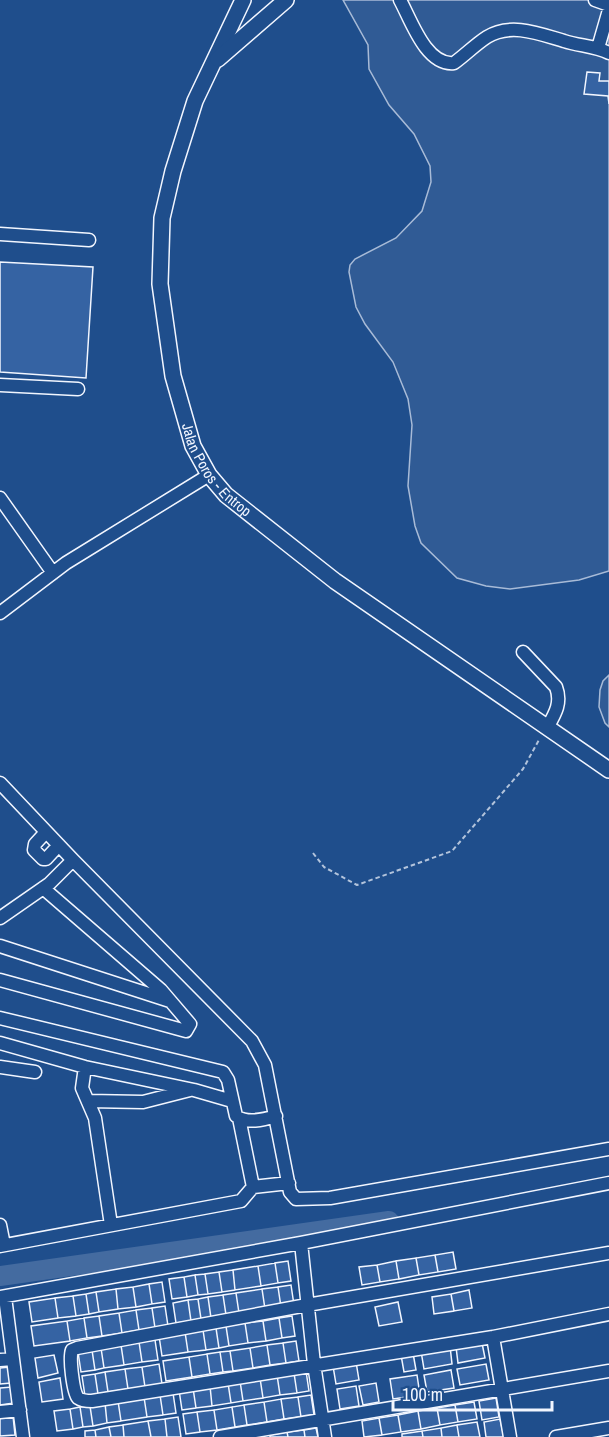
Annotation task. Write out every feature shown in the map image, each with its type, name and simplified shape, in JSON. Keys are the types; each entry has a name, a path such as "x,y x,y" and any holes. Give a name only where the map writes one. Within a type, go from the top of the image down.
{"main road":[{"name":"Jalan Poros - Entrop","path":"243,0 195,101 173,171 162,218 160,284 173,376 193,446 209,475 226,495 335,581 609,770"},
{"path":"212,65 280,2"}],"street":[{"path":"400,0 420,41 434,56 448,64 454,63 489,36 508,29 541,33 565,42 604,51 609,10"},
{"path":"595,0 609,5"},
{"path":"0,234 88,240"},
{"path":"0,385 78,389"},
{"path":"0,613 53,573 119,529 209,475"},
{"path":"0,498 53,573"},
{"path":"523,652 556,687 559,695 558,708 547,728"},
{"path":"0,783 252,1041 265,1065 271,1185"},
{"path":"46,832 35,844 34,850 46,859 59,845"},
{"path":"0,918 49,884 73,860"},
{"path":"0,980 186,1031 190,1024 161,990 43,888"},
{"path":"0,946 171,1002"},
{"path":"0,1018 223,1072 228,1080 236,1116 271,1185"},
{"path":"0,1043 85,1067 194,1090 232,1101"},
{"path":"0,1067 35,1072"},
{"path":"85,1067 82,1088 95,1118 111,1225"},
{"path":"88,1101 143,1102 194,1090"},
{"path":"239,1118 242,1121 268,1118"},
{"path":"0,1225 2,1245 242,1201 271,1185 290,1191 296,1198 330,1198 609,1149"},
{"path":"23,1437 14,1359 2,1297 301,1243 609,1183"},
{"path":"301,1243 314,1364 326,1437"},
{"path":"609,1253 307,1305 77,1348 72,1350 70,1357 76,1394 84,1401 92,1401 493,1336 609,1314"},
{"path":"493,1336 510,1437"},
{"path":"0,1360 14,1359"},
{"path":"220,1437 609,1371"},
{"path":"0,1412 20,1410"},
{"path":"556,1437 609,1428"}],"path":[{"path":"313,854 324,867 357,885 452,851 523,770 547,728"}],"shaded area":[{"path":"343,0 609,0 609,571 579,580 510,589 486,586 457,578 421,543 415,526 408,486 412,425 408,399 393,362 365,324 356,307 349,272 350,265 355,259 396,238 422,211 431,182 430,166 414,134 389,105 369,69 368,45"},
{"path":"609,675 609,727 599,707 600,690 603,681"}],"building":[{"path":"587,72 600,73 599,81 609,81 609,104 608,96 584,94"},
{"path":"0,262 93,267 86,378 0,372"},
{"path":"453,1252 456,1269 438,1272 435,1255"},
{"path":"435,1255 438,1272 419,1275 416,1258"},
{"path":"416,1258 419,1275 399,1279 396,1261"},
{"path":"288,1261 291,1281 278,1283 275,1263"},
{"path":"396,1261 399,1279 380,1282 377,1265"},
{"path":"275,1263 278,1283 261,1286 258,1266"},
{"path":"377,1265 380,1282 362,1285 359,1267"},
{"path":"258,1266 261,1286 235,1290 233,1270"},
{"path":"233,1270 235,1290 222,1292 219,1272"},
{"path":"219,1272 222,1292 208,1294 205,1274"},
{"path":"205,1274 208,1294 198,1295 195,1275"},
{"path":"195,1275 198,1295 187,1297 184,1277"},
{"path":"184,1277 187,1297 172,1299 169,1279"},
{"path":"162,1282 165,1302 152,1304 149,1284"},
{"path":"149,1284 152,1304 136,1307 133,1287"},
{"path":"291,1285 294,1305 281,1307 278,1287"},
{"path":"133,1287 136,1307 118,1309 116,1289"},
{"path":"278,1287 281,1307 265,1309 262,1289"},
{"path":"116,1289 118,1309 99,1312 96,1292"},
{"path":"262,1289 265,1309 239,1313 236,1293"},
{"path":"469,1290 472,1308 454,1311 451,1294"},
{"path":"96,1292 99,1312 89,1314 86,1294"},
{"path":"236,1293 239,1313 226,1315 223,1295"},
{"path":"86,1294 89,1314 76,1316 73,1296"},
{"path":"451,1294 454,1311 434,1314 432,1297"},
{"path":"223,1295 226,1315 211,1318 208,1297"},
{"path":"73,1296 76,1316 58,1318 55,1298"},
{"path":"208,1297 211,1318 201,1319 198,1299"},
{"path":"55,1298 58,1318 32,1322 29,1302"},
{"path":"198,1299 201,1319 191,1321 188,1300"},
{"path":"188,1300 191,1321 176,1323 173,1303"},
{"path":"398,1302 402,1322 379,1326 375,1307"},
{"path":"165,1306 168,1326 155,1328 152,1308"},
{"path":"152,1308 155,1328 139,1330 136,1310"},
{"path":"136,1310 139,1330 122,1333 119,1313"},
{"path":"119,1313 122,1333 102,1336 99,1316"},
{"path":"99,1316 102,1336 87,1338 84,1318"},
{"path":"292,1316 295,1336 282,1338 279,1318"},
{"path":"84,1318 87,1338 70,1341 67,1321"},
{"path":"279,1318 282,1338 266,1341 263,1321"},
{"path":"67,1321 70,1341 34,1346 31,1326"},
{"path":"263,1321 266,1341 248,1343 245,1323"},
{"path":"245,1323 248,1343 229,1346 226,1326"},
{"path":"226,1326 229,1346 219,1348 216,1328"},
{"path":"216,1328 219,1348 206,1350 203,1330"},
{"path":"203,1330 206,1350 188,1352 185,1332"},
{"path":"185,1332 188,1352 162,1356 159,1336"},
{"path":"155,1340 158,1360 142,1362 139,1342"},
{"path":"296,1341 299,1361 286,1363 283,1343"},
{"path":"139,1342 142,1362 124,1365 121,1345"},
{"path":"283,1343 286,1363 270,1365 267,1345"},
{"path":"482,1343 485,1358 458,1363 456,1347"},
{"path":"121,1345 124,1365 104,1368 101,1348"},
{"path":"267,1345 270,1365 253,1368 250,1348"},
{"path":"450,1346 452,1364 424,1369 421,1351"},
{"path":"101,1348 104,1368 95,1370 92,1350"},
{"path":"250,1348 253,1368 233,1371 230,1351"},
{"path":"92,1350 95,1370 81,1372 78,1352"},
{"path":"230,1351 233,1371 223,1372 220,1352"},
{"path":"220,1352 223,1372 210,1374 207,1354"},
{"path":"413,1353 416,1370 404,1372 401,1355"},
{"path":"207,1354 210,1374 192,1377 189,1357"},
{"path":"54,1355 58,1373 38,1378 35,1358"},
{"path":"189,1357 192,1377 166,1381 163,1361"},
{"path":"356,1362 359,1380 336,1384 333,1366"},
{"path":"159,1364 162,1384 145,1387 142,1367"},
{"path":"486,1364 489,1380 460,1385 457,1369"},
{"path":"10,1367 11,1383 0,1384 0,1368"},
{"path":"142,1367 145,1387 128,1389 125,1369"},
{"path":"125,1369 128,1389 108,1392 105,1372"},
{"path":"451,1370 454,1388 427,1392 424,1375"},
{"path":"306,1371 309,1391 297,1393 294,1373"},
{"path":"105,1372 108,1392 98,1394 95,1374"},
{"path":"294,1373 297,1393 280,1395 277,1375"},
{"path":"95,1374 98,1394 85,1396 82,1376"},
{"path":"277,1375 280,1395 263,1398 260,1378"},
{"path":"417,1375 420,1395 393,1399 390,1379"},
{"path":"60,1378 63,1399 42,1402 39,1382"},
{"path":"260,1378 263,1398 243,1401 240,1381"},
{"path":"240,1381 243,1401 231,1403 228,1383"},
{"path":"228,1383 231,1403 212,1406 210,1386"},
{"path":"376,1383 379,1402 363,1405 359,1386"},
{"path":"210,1386 212,1406 196,1408 193,1388"},
{"path":"356,1386 359,1406 340,1409 337,1389"},
{"path":"12,1387 14,1403 0,1405 0,1388"},
{"path":"193,1388 196,1408 182,1410 179,1390"},
{"path":"173,1393 176,1413 163,1415 160,1395"},
{"path":"160,1395 163,1415 147,1417 144,1397"},
{"path":"311,1395 314,1415 301,1417 298,1397"},
{"path":"144,1397 147,1417 121,1421 118,1401"},
{"path":"298,1397 301,1417 284,1419 281,1399"},
{"path":"496,1398 499,1417 482,1420 479,1401"},
{"path":"281,1399 284,1419 267,1422 264,1402"},
{"path":"118,1401 121,1421 107,1423 105,1403"},
{"path":"264,1402 267,1422 247,1425 244,1405"},
{"path":"474,1402 477,1419 458,1422 455,1405"},
{"path":"105,1403 107,1423 93,1426 90,1406"},
{"path":"244,1405 247,1425 235,1427 232,1407"},
{"path":"455,1405 458,1422 440,1425 437,1408"},
{"path":"90,1406 93,1426 83,1427 80,1407"},
{"path":"80,1407 83,1427 73,1429 70,1409"},
{"path":"232,1407 235,1427 217,1430 214,1410"},
{"path":"437,1408 440,1425 421,1429 418,1411"},
{"path":"70,1409 73,1429 57,1431 54,1411"},
{"path":"214,1410 217,1430 200,1432 197,1412"},
{"path":"418,1411 421,1429 401,1432 398,1415"},
{"path":"197,1412 200,1432 186,1434 183,1414"},
{"path":"398,1415 401,1432 382,1435 379,1418"},
{"path":"13,1416 15,1435 0,1436 0,1417"},
{"path":"178,1417 181,1437 167,1437 165,1419"},
{"path":"379,1418 382,1435 364,1437 362,1421"},
{"path":"165,1419 167,1437 151,1437 148,1421"},
{"path":"500,1419 504,1437 486,1437 484,1422"},
{"path":"148,1421 151,1437 124,1437 123,1425"},
{"path":"477,1422 480,1437 459,1437 457,1425"},
{"path":"123,1425 124,1437 111,1437 109,1427"},
{"path":"457,1425 459,1437 442,1437 441,1428"},
{"path":"109,1427 111,1437 96,1437 95,1430"},
{"path":"316,1428 318,1437 305,1437 304,1430"},
{"path":"441,1428 442,1437 423,1437 422,1431"},
{"path":"95,1430 96,1437 85,1437 85,1431"},
{"path":"304,1430 305,1437 288,1437 287,1432"},
{"path":"422,1431 423,1437 402,1437 402,1434"},
{"path":"287,1432 288,1437 270,1437 270,1435"}],"waterway":[{"path":"0,1276 389,1221"}]}
